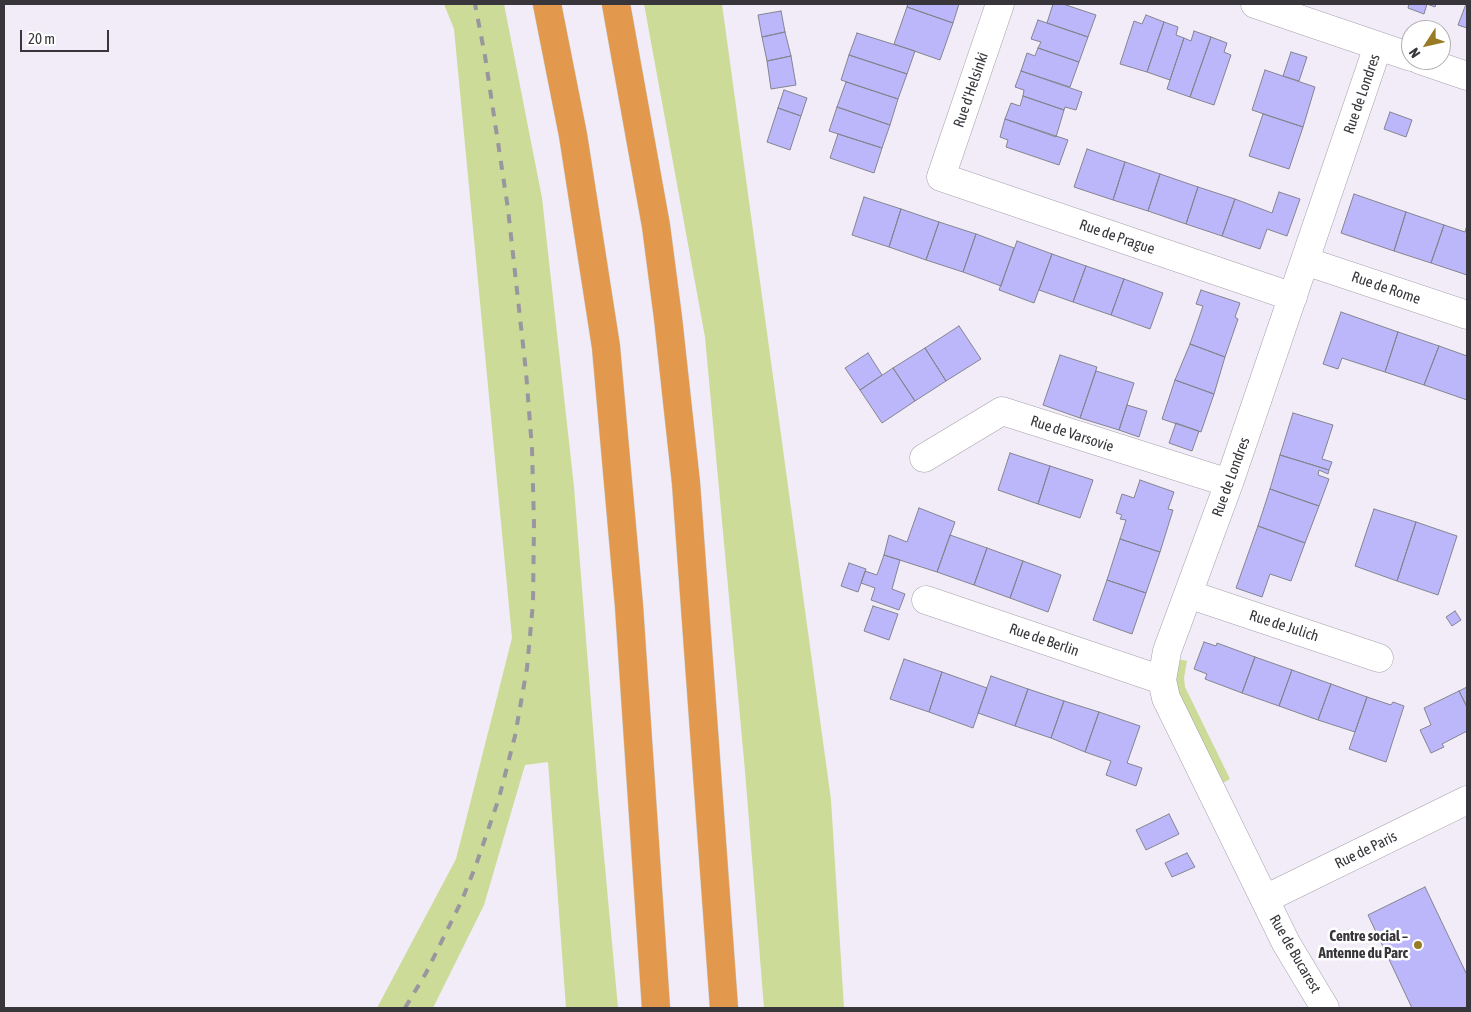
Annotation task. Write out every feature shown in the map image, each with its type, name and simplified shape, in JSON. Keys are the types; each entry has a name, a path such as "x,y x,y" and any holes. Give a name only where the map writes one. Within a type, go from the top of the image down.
{"highway":[{"path":"547,4 573,136 606,348 629,606 656,1008"},
{"path":"616,4 656,226 686,483 724,1008"}],"street":[{"name":"Rue d'Helsinki","path":"941,177 1000,4"},
{"path":"1256,4 1401,54"},
{"name":"Rue de Londres","path":"1264,899 1166,698 1162,680 1167,651 1229,483 1378,46"},
{"path":"1449,70 1467,76"},
{"name":"Rue de Prague","path":"941,177 1293,297"},
{"name":"Rue de Rome","path":"1305,260 1467,316"},
{"name":"Rue de Varsovie","path":"924,458 1002,411 1229,483"},
{"name":"Rue de Julich","path":"1188,594 1380,658"},
{"name":"Rue de Berlin","path":"926,600 1162,680"},
{"name":"Rue de Paris","path":"1264,899 1467,800"},
{"name":"Rue de Bucarest","path":"1264,899 1286,943 1325,1008"}],"green space":[{"path":"444,4 504,4 542,198 574,487 598,791 618,1008 566,1008 548,762 525,765 484,905 433,1008 377,1008 456,859 512,638 454,29"},
{"path":"644,4 722,4 831,800 844,1008 764,1008 745,771 705,337"},
{"path":"1178,659 1187,661 1184,678 1185,687 1230,779 1221,784 1175,686"}],"building":[{"path":"908,4 959,4 953,23 907,7"},
{"path":"1053,4 1063,4 1096,15 1088,37 1047,23"},
{"path":"1409,4 1427,4 1424,14 1408,8"},
{"path":"1467,4 1467,28 1458,25"},
{"path":"907,7 953,23 940,60 894,44"},
{"path":"781,11 785,32 762,37 758,15"},
{"path":"1146,15 1164,22 1147,72 1120,64 1134,21 1142,24"},
{"path":"1038,20 1088,37 1079,62 1038,48 1041,42 1031,39"},
{"path":"1164,22 1178,27 1176,35 1184,38 1170,80 1147,72"},
{"path":"1194,31 1211,37 1190,97 1167,89 1184,38 1191,41"},
{"path":"785,32 791,56 767,61 762,37"},
{"path":"857,33 915,51 907,74 849,55"},
{"path":"1211,37 1227,43 1224,52 1231,55 1214,105 1190,97"},
{"path":"1038,48 1079,62 1070,87 1021,71 1027,53 1035,56"},
{"path":"1291,52 1307,57 1299,81 1283,76"},
{"path":"849,55 907,74 898,99 841,80"},
{"path":"791,56 796,85 771,89 767,61"},
{"path":"1265,70 1315,87 1303,127 1252,110"},
{"path":"1021,71 1082,92 1076,110 1065,107 1064,110 1023,96 1024,90 1015,87"},
{"path":"846,82 898,99 890,125 837,107"},
{"path":"784,90 807,98 801,116 778,108"},
{"path":"1023,96 1064,110 1056,137 1005,119 1011,103 1020,106"},
{"path":"837,107 890,125 882,148 829,131"},
{"path":"778,108 801,116 790,150 767,142"},
{"path":"1390,112 1412,120 1406,137 1384,129"},
{"path":"1263,114 1303,127 1289,169 1249,156"},
{"path":"1005,119 1068,140 1059,165 1006,147 1008,140 1000,137"},
{"path":"838,134 882,148 874,173 830,158"},
{"path":"1087,149 1125,162 1113,200 1074,187"},
{"path":"1125,162 1160,174 1148,211 1113,200"},
{"path":"1160,174 1198,187 1186,224 1148,211"},
{"path":"1198,187 1235,199 1222,236 1186,224"},
{"path":"1279,192 1300,199 1287,236 1267,229 1260,249 1222,236 1235,199 1272,213"},
{"path":"1354,194 1406,212 1394,251 1341,233"},
{"path":"864,197 901,209 889,247 852,235"},
{"path":"901,209 939,222 926,260 889,247"},
{"path":"1406,212 1444,225 1431,263 1394,251"},
{"path":"939,222 976,234 963,272 926,260"},
{"path":"1444,225 1465,232 1467,225 1467,275 1431,263"},
{"path":"976,234 1014,248 1001,286 963,272"},
{"path":"1017,241 1052,254 1034,303 999,290"},
{"path":"1052,254 1086,266 1073,302 1039,290"},
{"path":"1086,266 1124,279 1111,315 1073,302"},
{"path":"1124,279 1163,293 1150,329 1111,315"},
{"path":"1201,290 1240,303 1235,317 1238,319 1225,357 1190,344 1203,306 1196,304"},
{"path":"1341,312 1398,332 1385,372 1342,358 1338,369 1323,364"},
{"path":"959,326 981,359 946,381 925,348"},
{"path":"1398,332 1439,346 1424,385 1385,372"},
{"path":"1190,344 1225,357 1214,394 1175,380"},
{"path":"1439,346 1467,356 1467,400 1424,385"},
{"path":"925,348 946,381 915,401 893,368"},
{"path":"868,353 882,375 860,390 845,368"},
{"path":"1060,355 1097,367 1080,418 1043,405"},
{"path":"893,368 915,401 882,423 860,390"},
{"path":"1096,371 1134,383 1119,430 1080,418"},
{"path":"1175,380 1214,394 1201,432 1162,419"},
{"path":"1127,405 1147,411 1139,437 1119,430"},
{"path":"1293,413 1333,425 1322,459 1332,462 1329,470 1280,455"},
{"path":"1176,423 1199,431 1192,451 1169,443"},
{"path":"1010,453 1050,466 1038,504 998,490"},
{"path":"1280,455 1329,470 1328,474 1319,470 1318,475 1329,479 1319,506 1270,489"},
{"path":"1050,466 1093,480 1080,518 1038,504"},
{"path":"1140,480 1174,492 1168,509 1173,510 1160,552 1120,539 1126,520 1120,519 1122,515 1116,513 1122,494 1134,498"},
{"path":"1270,489 1319,506 1305,543 1258,526"},
{"path":"919,508 955,522 937,572 884,555 889,535 907,542"},
{"path":"1374,509 1416,522 1397,581 1355,566"},
{"path":"1416,522 1457,536 1438,595 1397,581"},
{"path":"1258,526 1305,543 1291,581 1270,574 1262,597 1236,588"},
{"path":"950,535 987,548 974,585 937,572"},
{"path":"1120,539 1160,552 1146,593 1107,580"},
{"path":"987,548 1023,561 1010,598 974,585"},
{"path":"884,555 900,560 892,589 905,594 899,610 871,600 875,588 861,583 865,571 877,575"},
{"path":"1023,561 1061,575 1048,612 1010,598"},
{"path":"849,563 866,569 858,592 841,586"},
{"path":"1107,580 1146,593 1132,634 1093,620"},
{"path":"873,606 898,614 889,640 864,631"},
{"path":"1455,611 1461,620 1452,626 1446,617"},
{"path":"1204,642 1216,646 1217,643 1255,657 1242,693 1205,679 1207,674 1194,669"},
{"path":"1255,657 1292,670 1279,706 1242,693"},
{"path":"904,659 942,672 929,712 890,699"},
{"path":"1292,670 1331,684 1318,720 1279,706"},
{"path":"942,672 987,688 973,728 929,712"},
{"path":"991,676 1028,689 1015,726 978,713"},
{"path":"1331,684 1367,697 1355,732 1318,720"},
{"path":"1467,687 1467,707 1459,691"},
{"path":"1028,689 1064,701 1051,738 1015,726"},
{"path":"1459,691 1467,707 1467,731 1442,744 1444,747 1431,753 1420,730 1431,725 1424,708"},
{"path":"1367,697 1391,705 1393,702 1404,706 1386,762 1349,749"},
{"path":"1064,701 1099,712 1085,752 1051,738"},
{"path":"1099,712 1140,726 1127,763 1142,768 1136,786 1106,775 1111,761 1085,752"},
{"path":"1169,814 1179,834 1146,850 1136,830"},
{"path":"1187,853 1195,867 1172,877 1165,863"},
{"name":"Centre social – Antenne du Parc","path":"1425,887 1467,975 1467,1008 1412,1008 1368,915"}],"railway":[{"path":"405,1008 426,973 462,900 499,798 515,736 527,668 533,603 534,524 532,449 526,372 508,209 485,56 475,4"}],"place":[{"name":"Centre social – Antenne du Parc","path":"1418,945"}]}
